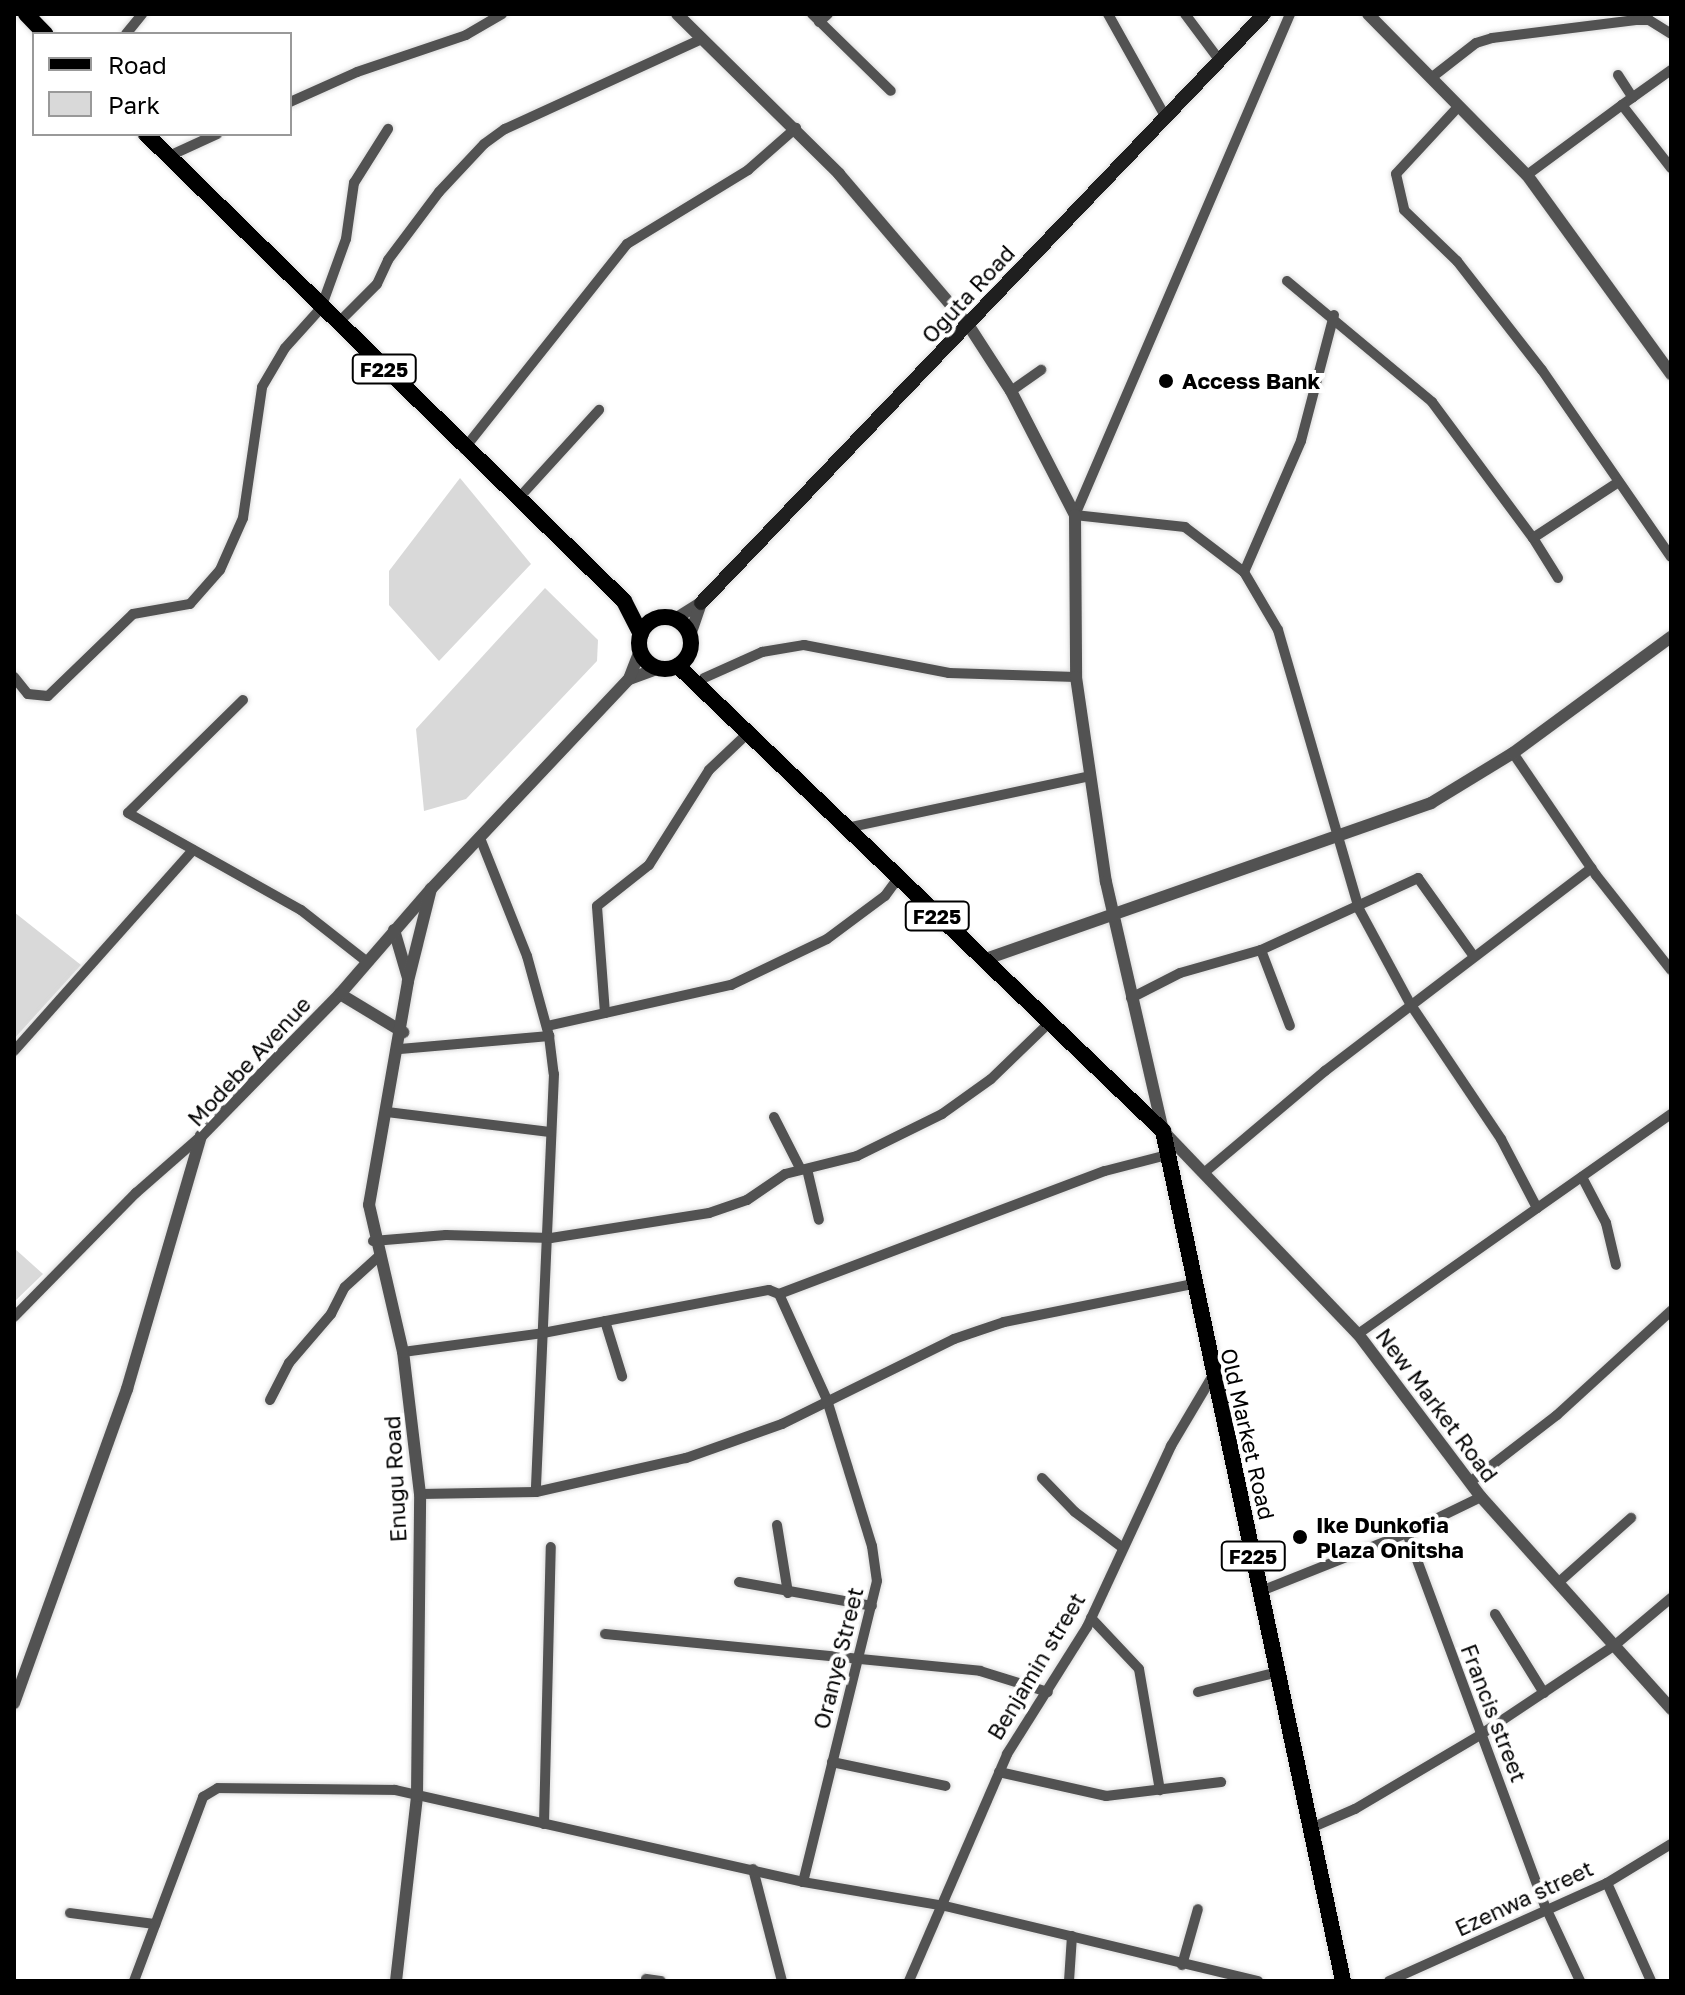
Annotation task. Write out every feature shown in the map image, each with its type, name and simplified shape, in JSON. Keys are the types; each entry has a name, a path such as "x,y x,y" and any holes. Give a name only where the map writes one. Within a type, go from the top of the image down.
{"main road":[{"path":"26,14 43,32"},
{"name":"Oguta Road","path":"701,603 1264,14"},
{"name":"F225","path":"148,136 464,449 624,601 666,618 690,642 714,699"},
{"name":"F225","path":"624,601 641,642 659,668"},
{"path":"641,642 666,618"},
{"path":"659,668 678,666 690,642"},
{"name":"F225","path":"678,666 788,776 1163,1131"},
{"name":"Old Market Road","path":"1163,1131 1192,1284 1261,1591 1343,1981"}],"street":[{"path":"128,32 142,14"},
{"path":"292,101 357,72 466,35 502,14"},
{"path":"677,14 796,128 969,326 1011,391 1075,515"},
{"path":"828,14 815,18 891,91"},
{"path":"1108,14 1165,116"},
{"path":"1185,14 1220,61"},
{"path":"1163,1131 1114,916 1090,776 1076,677 1075,515 1290,14"},
{"path":"1368,14 1527,175 1671,374"},
{"path":"1431,78 1476,43 1492,38 1648,17 1671,34"},
{"path":"338,323 377,284 388,260 430,204 484,144 505,129 702,39"},
{"path":"1527,175 1671,70"},
{"path":"1618,75 1633,98"},
{"path":"1622,105 1671,168"},
{"path":"1458,107 1396,174 1404,210 1457,261 1533,358 1671,557"},
{"path":"464,449 627,244 748,170 796,128"},
{"path":"14,677 28,694 48,696 133,614 190,604 220,570 243,518 262,387 285,348 321,308 346,239 354,183 370,149 388,129"},
{"path":"169,156 213,136"},
{"path":"1287,281 1334,315 1432,402 1533,538 1558,578"},
{"path":"1244,572 1301,441 1334,315"},
{"path":"1011,391 1041,370"},
{"path":"517,500 599,410"},
{"path":"1533,538 1617,483"},
{"path":"1075,515 1185,527 1244,572 1278,630 1359,909 1411,1005 1501,1139 1537,1208"},
{"path":"666,618 701,603"},
{"path":"690,642 701,603"},
{"path":"983,960 1431,803 1513,753 1671,637"},
{"path":"629,679 641,642"},
{"path":"704,678 771,649 804,645 949,673 1076,677"},
{"path":"629,679 659,668"},
{"name":"Modebe Avenue","path":"14,1703 127,1389 201,1136 340,994 431,889 629,679"},
{"path":"243,700 128,813 301,910 366,961"},
{"path":"605,1013 597,906 649,865 709,770 748,733"},
{"path":"1513,753 1591,868 1671,970"},
{"path":"846,828 1090,776"},
{"path":"480,838 527,956 548,1031 551,1238 536,1492"},
{"path":"14,1051 193,850"},
{"path":"1205,1172 1473,955 1591,868"},
{"path":"400,1049 548,1031 605,1013 693,995 752,976 863,915 898,878"},
{"path":"1131,998 1180,973 1261,950 1359,909 1418,878 1473,955"},
{"path":"408,981 431,889"},
{"path":"394,930 408,981"},
{"path":"1261,950 1290,1026"},
{"name":"Enugu Road","path":"396,1981 417,1796 420,1494 403,1352 373,1241 371,1178 400,1049 408,981"},
{"path":"340,994 403,1032"},
{"path":"373,1241 446,1235 551,1238 709,1213 747,1200 804,1170 857,1156 942,1114 991,1079 1049,1023"},
{"path":"387,1112 550,1132"},
{"path":"1358,1334 1671,1114"},
{"path":"774,1117 804,1170 819,1220"},
{"name":"New Market Road","path":"1163,1131 1358,1334 1481,1497 1671,1709"},
{"path":"14,1317 136,1193 201,1136"},
{"path":"403,1352 543,1333 758,1292 779,1294 1105,1171 1167,1155"},
{"path":"1582,1177 1606,1223 1616,1265"},
{"path":"270,1400 289,1363 331,1314 345,1287 378,1257"},
{"path":"420,1494 536,1492 686,1458 782,1424 954,1339 1004,1322 1192,1284"},
{"name":"Oranye Street","path":"779,1294 827,1400 872,1546 877,1581 860,1663 803,1882"},
{"path":"1470,1482 1557,1415 1671,1311"},
{"path":"605,1321 622,1376"},
{"name":"Benjamin street","path":"909,1981 945,1906 999,1772 1091,1618 1171,1446 1212,1377"},
{"path":"1042,1478 1075,1512 1123,1548"},
{"path":"1261,1591 1407,1533 1481,1497"},
{"path":"1558,1583 1631,1518"},
{"path":"777,1525 788,1593"},
{"name":"Francis street","path":"1407,1533 1546,1908 1580,1981"},
{"path":"544,1824 551,1547"},
{"path":"739,1582 872,1606"},
{"path":"1311,1828 1355,1809 1480,1735 1615,1645 1671,1598"},
{"path":"1495,1614 1544,1693"},
{"path":"1091,1618 1139,1669 1160,1790"},
{"path":"605,1634 860,1663 980,1671 1048,1692"},
{"path":"1198,1692 1278,1672"},
{"path":"832,1762 946,1786"},
{"path":"999,1772 1106,1796 1221,1782"},
{"path":"134,1981 203,1797 211,1790 381,1790 417,1796 803,1882 945,1906 1258,1981"},
{"name":"Ezenwa street","path":"1389,1981 1607,1883 1671,1844"},
{"path":"753,1869 782,1981"},
{"path":"1607,1883 1651,1981"},
{"path":"1182,1965 1198,1909"},
{"path":"70,1913 155,1924"},
{"path":"1069,1981 1072,1936"},
{"path":"646,1979 661,1981"}],"green space":[{"path":"460,478 531,564 439,661 389,605 389,571"},
{"path":"545,588 598,640 597,661 466,799 424,811 416,729"},
{"path":"14,912 81,965 14,1039"},
{"path":"14,1248 43,1274 14,1302"}],"place":[{"name":"Access Bank","path":"1166,381"},
{"name":"Ike Dunkofia Plaza Onitsha","path":"1300,1537"}]}
